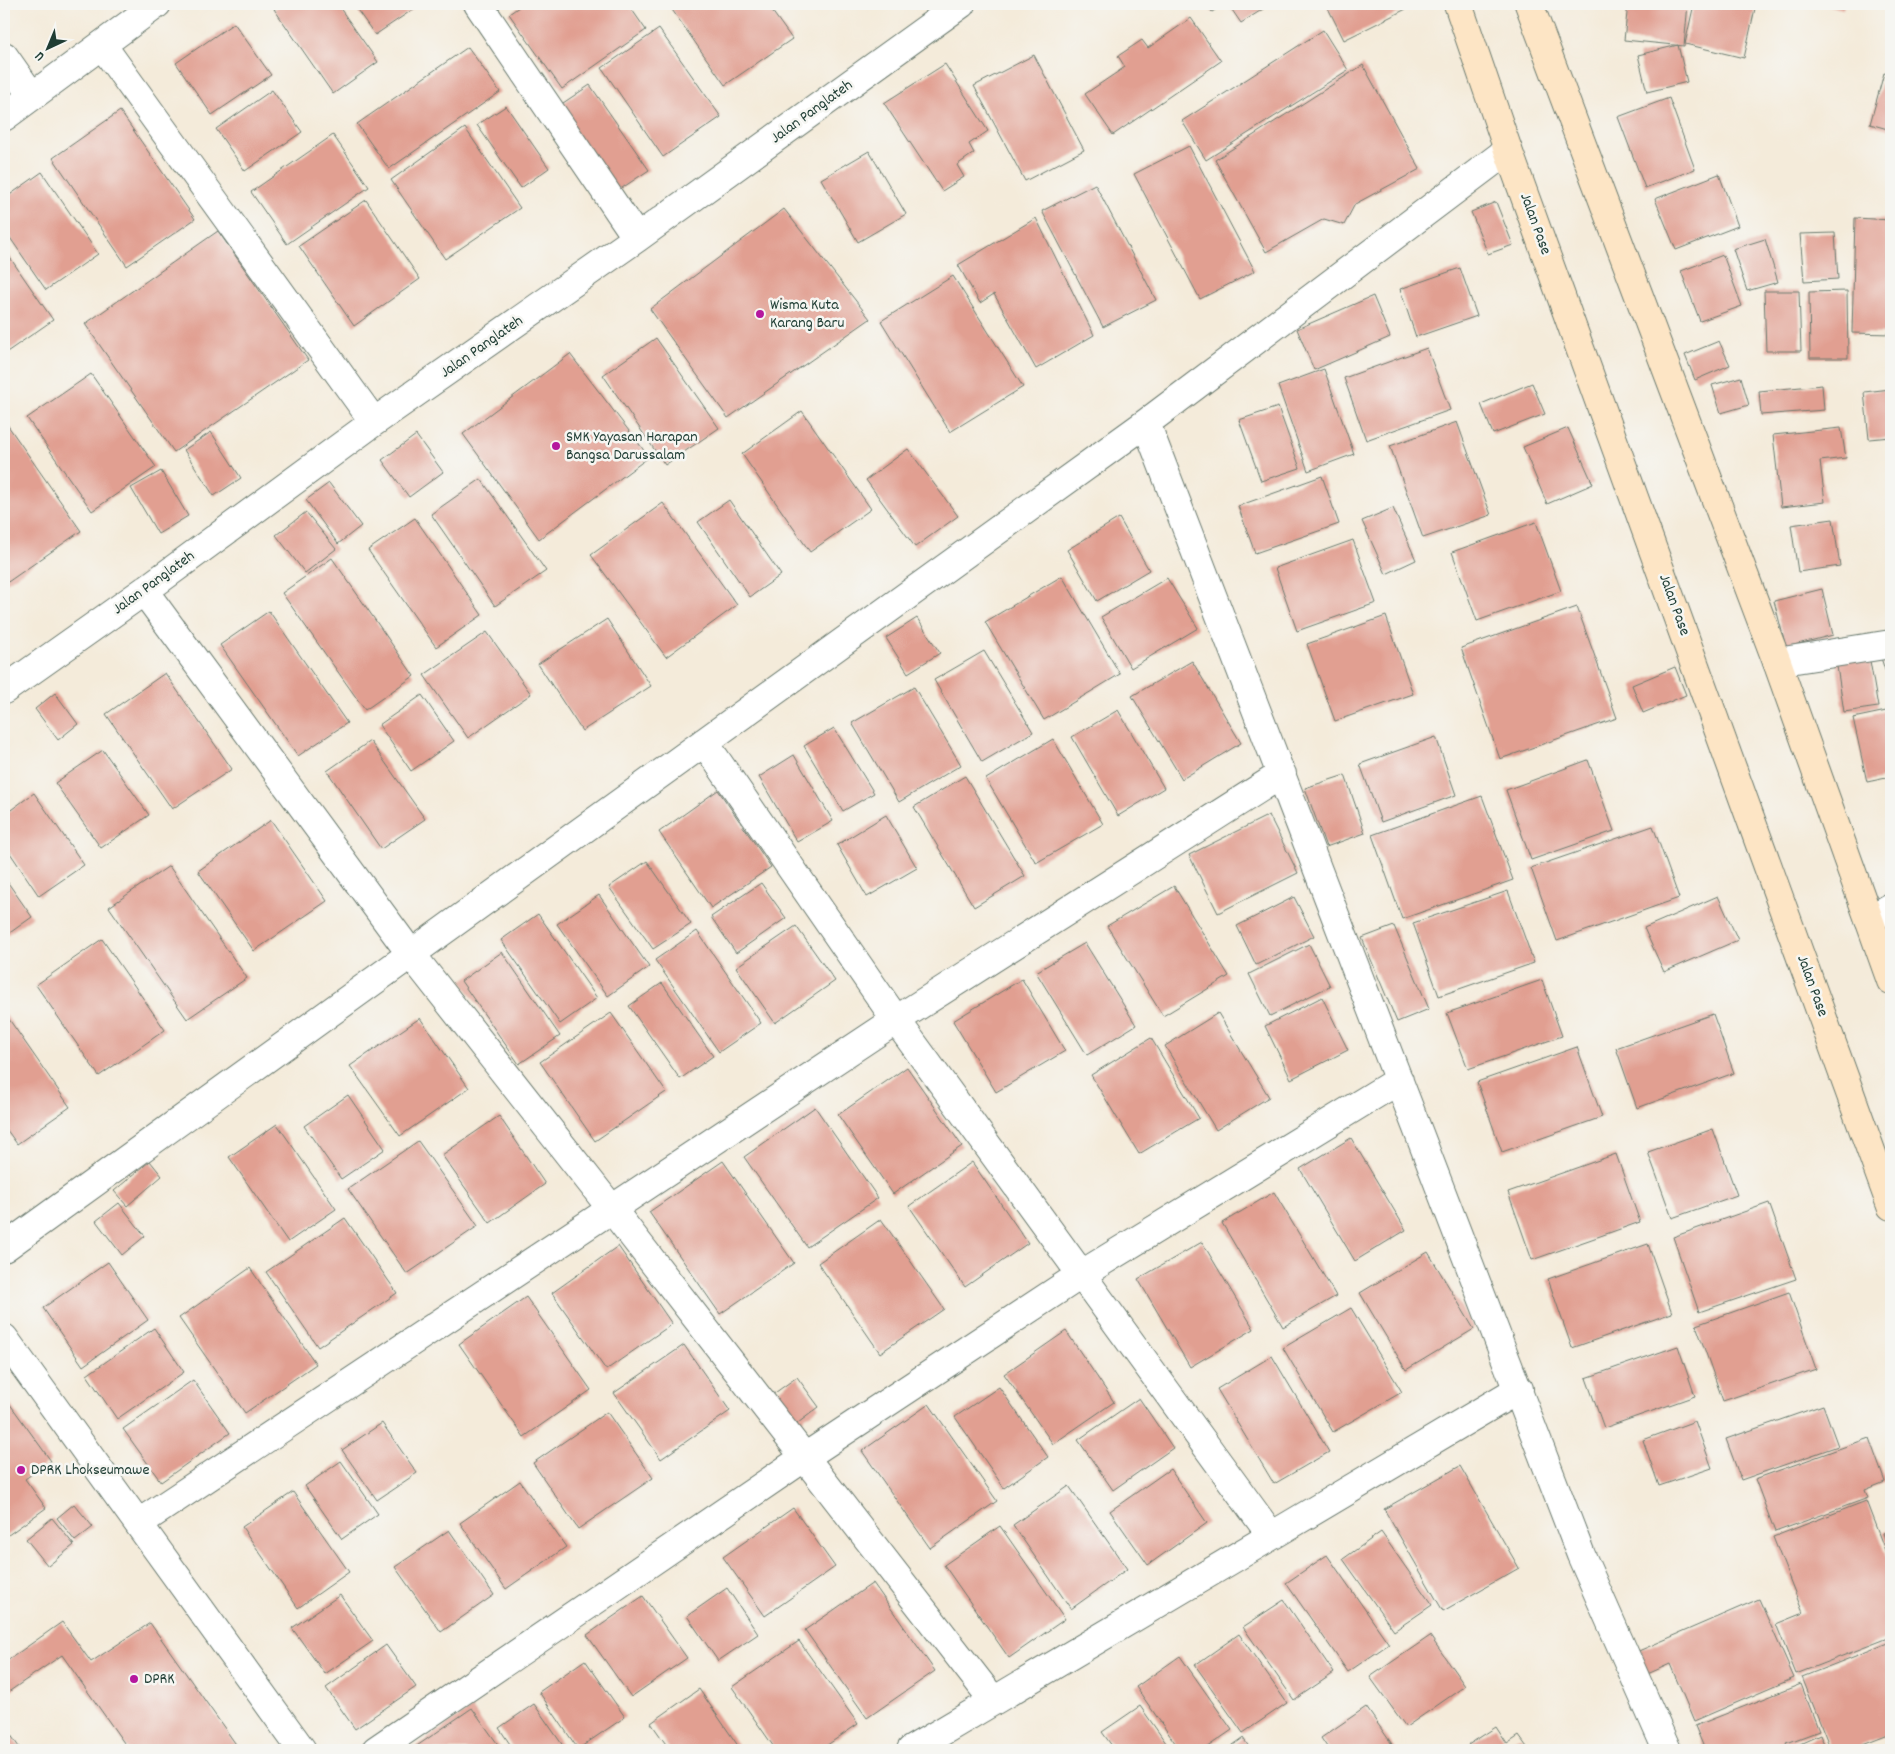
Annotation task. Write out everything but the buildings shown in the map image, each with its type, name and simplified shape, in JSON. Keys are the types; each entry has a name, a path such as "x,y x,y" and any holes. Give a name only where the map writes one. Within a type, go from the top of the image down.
{"street":[{"path":"4,117 157,4"},
{"path":"478,4 637,238"},
{"name":"Jalan Panglateh","path":"4,690 144,591 374,422 637,238 959,4"},
{"name":"Jalan Pase","path":"1458,4 1508,150 1882,1150 1891,1206"},
{"path":"1529,4 1777,662 1880,914 1891,981"},
{"path":"102,45 374,422"},
{"path":"4,56 32,96"},
{"path":"4,1248 1146,423 1508,150"},
{"path":"1146,423 1519,1389 1581,1555 1667,1750"},
{"path":"144,591 411,954 612,1208 993,1700"},
{"path":"1777,662 1891,644"},
{"path":"704,742 896,1020 1271,1535"},
{"path":"139,1523 896,1020 1282,774"},
{"path":"376,1750 805,1457 1082,1274 1399,1080"},
{"path":"4,1338 302,1750"},
{"path":"910,1750 1519,1389"}],"place":[{"name":"Wisma Kuta Karang Baru","path":"760,314"},
{"name":"SMK Yayasan Harapan Bangsa Darussalam","path":"556,446"},
{"name":"DPRK Lhokseumawe","path":"21,1470"},
{"name":"DPRK","path":"134,1679"}]}
